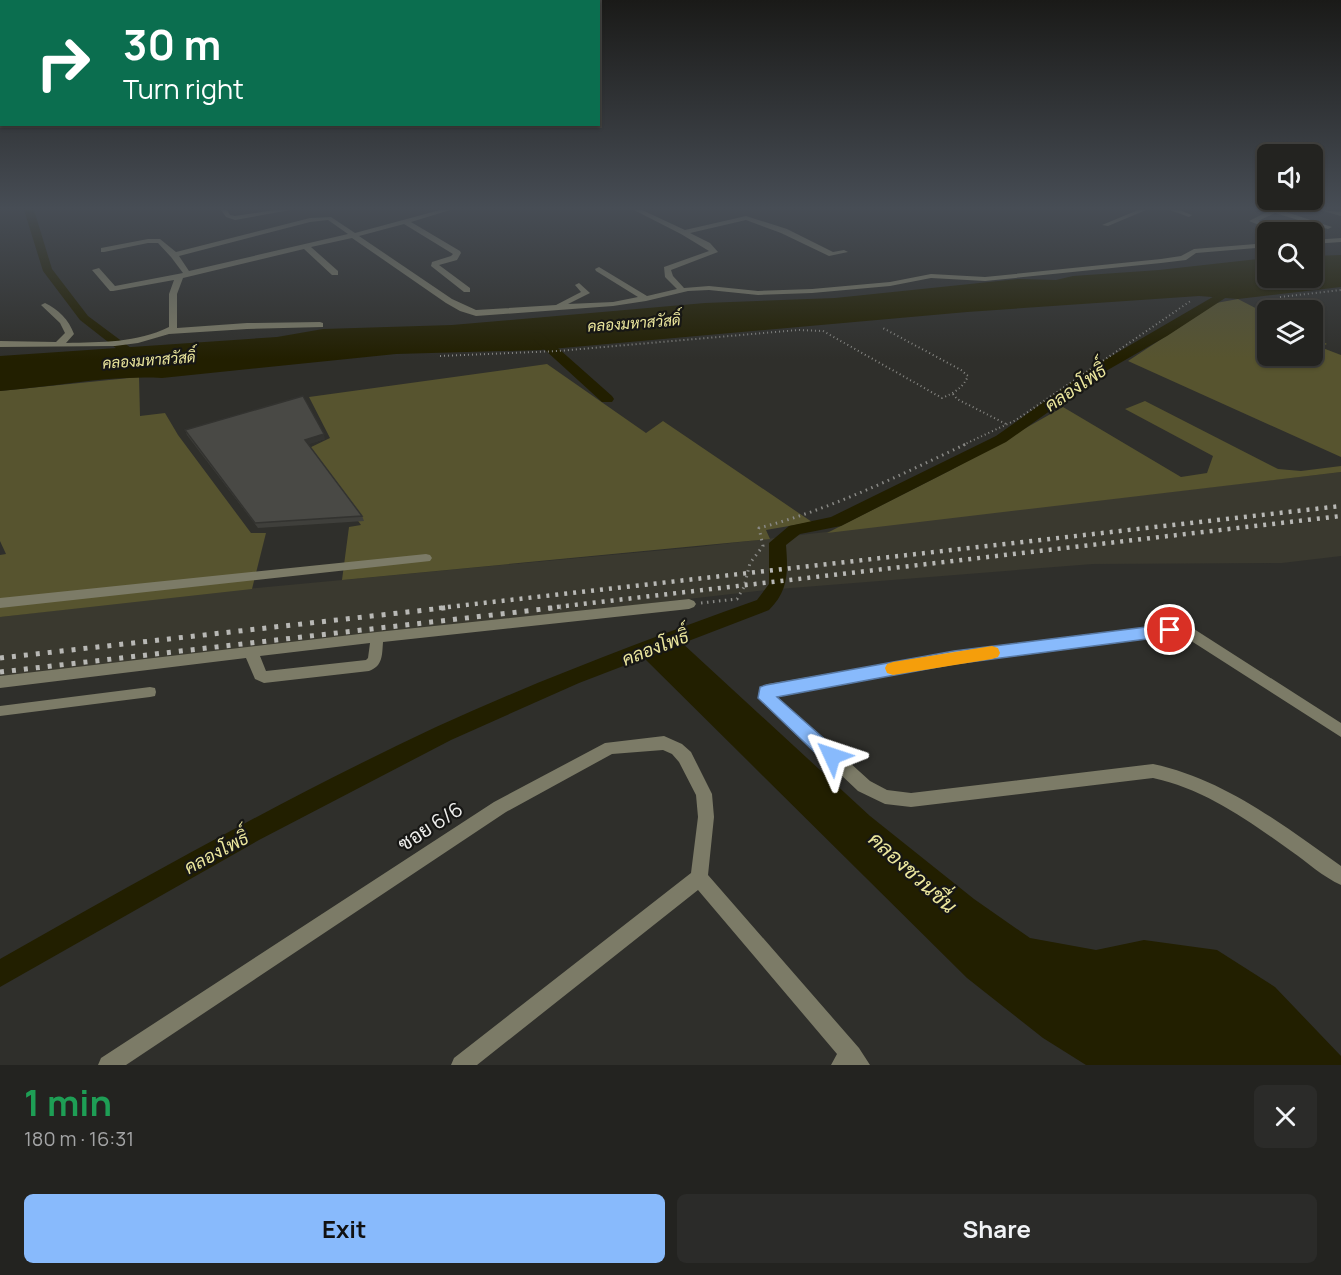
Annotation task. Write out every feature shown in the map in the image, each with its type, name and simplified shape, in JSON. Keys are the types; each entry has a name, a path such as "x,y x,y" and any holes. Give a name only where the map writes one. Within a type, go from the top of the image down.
{"street":[{"path":"176,260 184,276"},
{"path":"96,270 113,289 184,276 253,260"},
{"path":"320,260 335,273"},
{"path":"390,260 449,301 470,312 613,304 682,290 709,288 758,293 890,284 945,275 985,279 1171,260"},
{"path":"450,260 435,266 467,290"},
{"path":"682,290 669,277 666,269 692,260"},
{"path":"599,270 646,299"},
{"path":"169,331 173,328 172,304 176,282 184,276"},
{"path":"556,307 586,293 579,285"},
{"path":"45,305 69,330 70,334 62,345"},
{"path":"0,344 102,345 149,338 169,331 320,325"},
{"path":"0,603 426,558"},
{"path":"0,682 377,637 689,604"},
{"path":"1341,731 1189,633 1178,630 954,657 768,690 765,694 864,786 885,797 911,800 1153,771 1169,772 1232,803 1341,876"},
{"path":"251,652 260,675 264,677 369,665 375,660 377,637"},
{"name":"ซอย 6/6","path":"109,1065 500,807 610,748 664,743 677,749 685,757 704,794 706,817 699,878"},
{"path":"461,1065 699,878 851,1062"}],"lane":[{"path":"0,711 150,692"}],"path":[{"path":"1280,297 1341,290"},
{"path":"689,604 737,599 744,587 750,563 763,546 759,528 804,516 882,484 1007,424 1192,300"},
{"path":"440,356 558,351 798,330 823,331 942,398 953,394 966,383 968,376 961,370 881,327"},
{"path":"953,394 957,399 1007,424"}],"shaded area":[{"path":"1238,299 1257,309 1257,366 1323,366 1323,348 1341,355 1341,457 1128,361 1216,303"},
{"path":"547,364 646,433 663,421 812,522 766,530 770,539 342,580 349,527 361,525 307,449 330,438 309,397"},
{"path":"139,377 140,416 165,413 178,435 251,533 266,533 252,589 0,617 0,555 6,554 0,541 0,391"},
{"path":"1145,401 1278,469 1301,471 1341,466 1341,472 827,533 951,470 1063,407 1181,477 1207,473 1213,456 1125,409"},
{"path":"1341,472 1341,556 1282,563 1093,564 766,590 0,678 0,617 191,594 697,547"}],"water":[{"name":"คลองมหาสวัสดิ์","path":"1257,260 1257,288 1323,288 1323,260 1341,260 1341,287 1238,299 1199,296 967,312 540,350 396,354 162,378 101,380 0,391 0,356 277,337 323,329 452,325 705,303 835,298 1018,279 1056,280 1073,276 1159,270"},
{"name":"คลองชวนชื่น","path":"681,642 870,816 974,899 1030,938 1096,950 1144,940 1217,950 1275,987 1341,1056 1341,1065 1086,1065 1043,1038 967,978 645,659"}],"building":[{"path":"303,396 324,434 305,440 362,516 255,523 185,430"}],"waterway":[{"name":"คลองมหาสวัสดิ์","path":"44,260 47,269 84,318 139,360"},
{"name":"คลองโพธิ์","path":"0,974 251,832 379,765 572,677 763,605 778,584 777,543 795,530 835,522 1001,439 1101,368 1163,333 1235,287"},
{"path":"537,336 607,399"}],"railway":[{"path":"439,608 1341,506"},
{"path":"548,608 1341,516"},
{"path":"0,658 452,607"},
{"path":"0,672 561,607"}],"slow traffic":[{"path":"893,668 992,653"}],"route":[{"path":"832,756 767,698 766,692 954,657 1170,630"}]}
